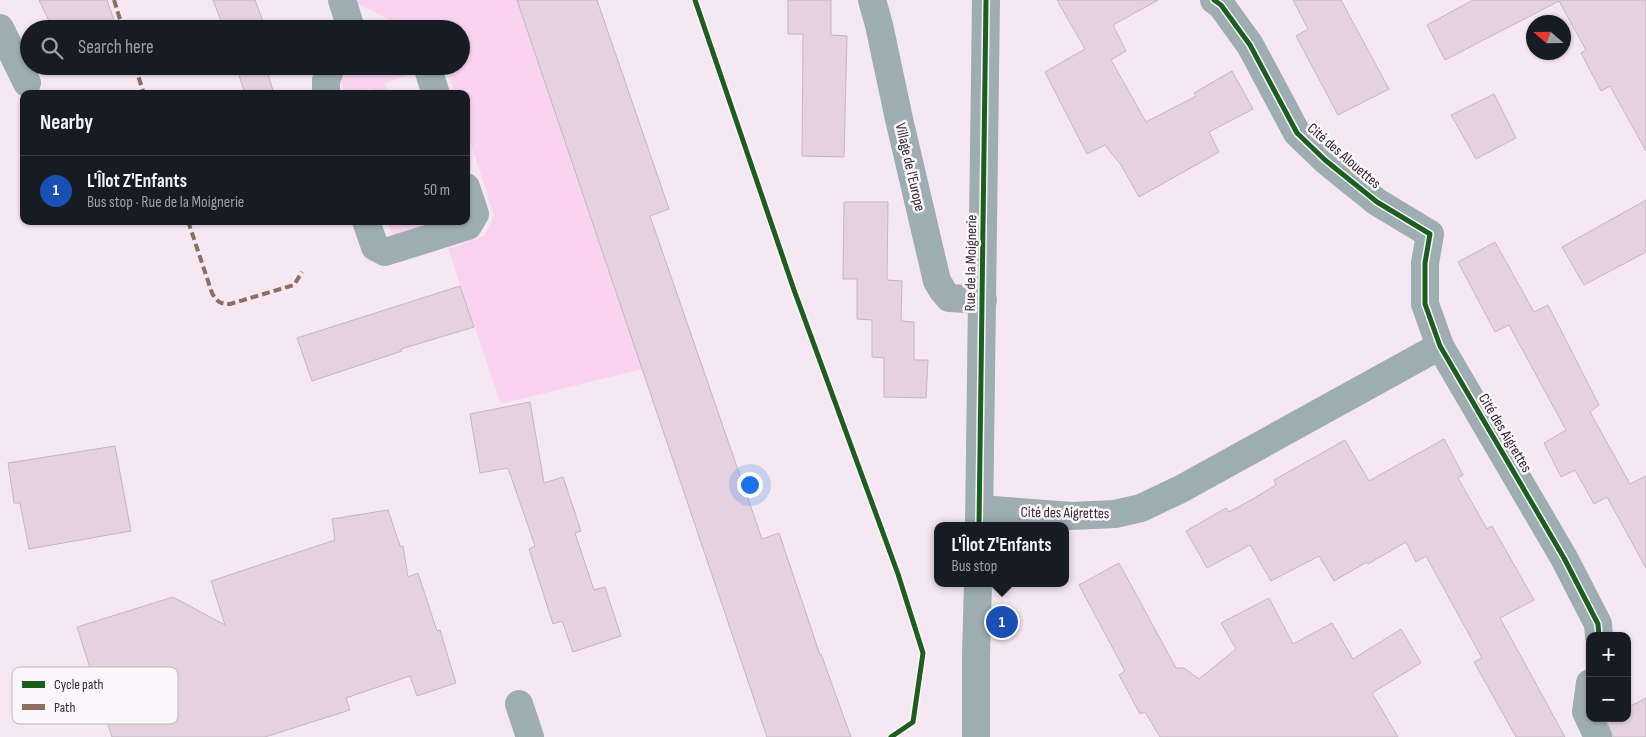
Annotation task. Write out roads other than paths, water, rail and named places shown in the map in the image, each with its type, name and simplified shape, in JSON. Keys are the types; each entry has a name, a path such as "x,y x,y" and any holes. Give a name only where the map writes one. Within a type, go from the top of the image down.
{"street":[{"name":"Village de l'Europe","path":"872,0 937,281 942,291 949,298 983,300"},
{"name":"Rue de la Moignerie","path":"979,517 986,0"},
{"name":"Cité des Alouettes","path":"1214,0 1221,5 1250,45 1297,133 1325,160 1377,202 1430,234"},
{"path":"0,28 20,69"},
{"path":"23,75 27,83"},
{"path":"326,90 328,75"},
{"path":"430,75 435,90"},
{"path":"470,199 475,214 470,223"},
{"path":"367,225 374,247 385,252 469,225"},
{"name":"Cité des Aigrettes","path":"1430,234 1425,263 1425,304 1440,346 1564,558 1598,624 1599,632"},
{"name":"Cité des Aigrettes","path":"979,517 1094,516 1115,514 1141,508 1181,489 1440,346"},
{"path":"976,737 978,587"},
{"path":"519,704 530,737"},
{"path":"1591,722 1598,737"}],"place":[{"name":"L'Îlot Z'Enfants","path":"1002,622"}]}
